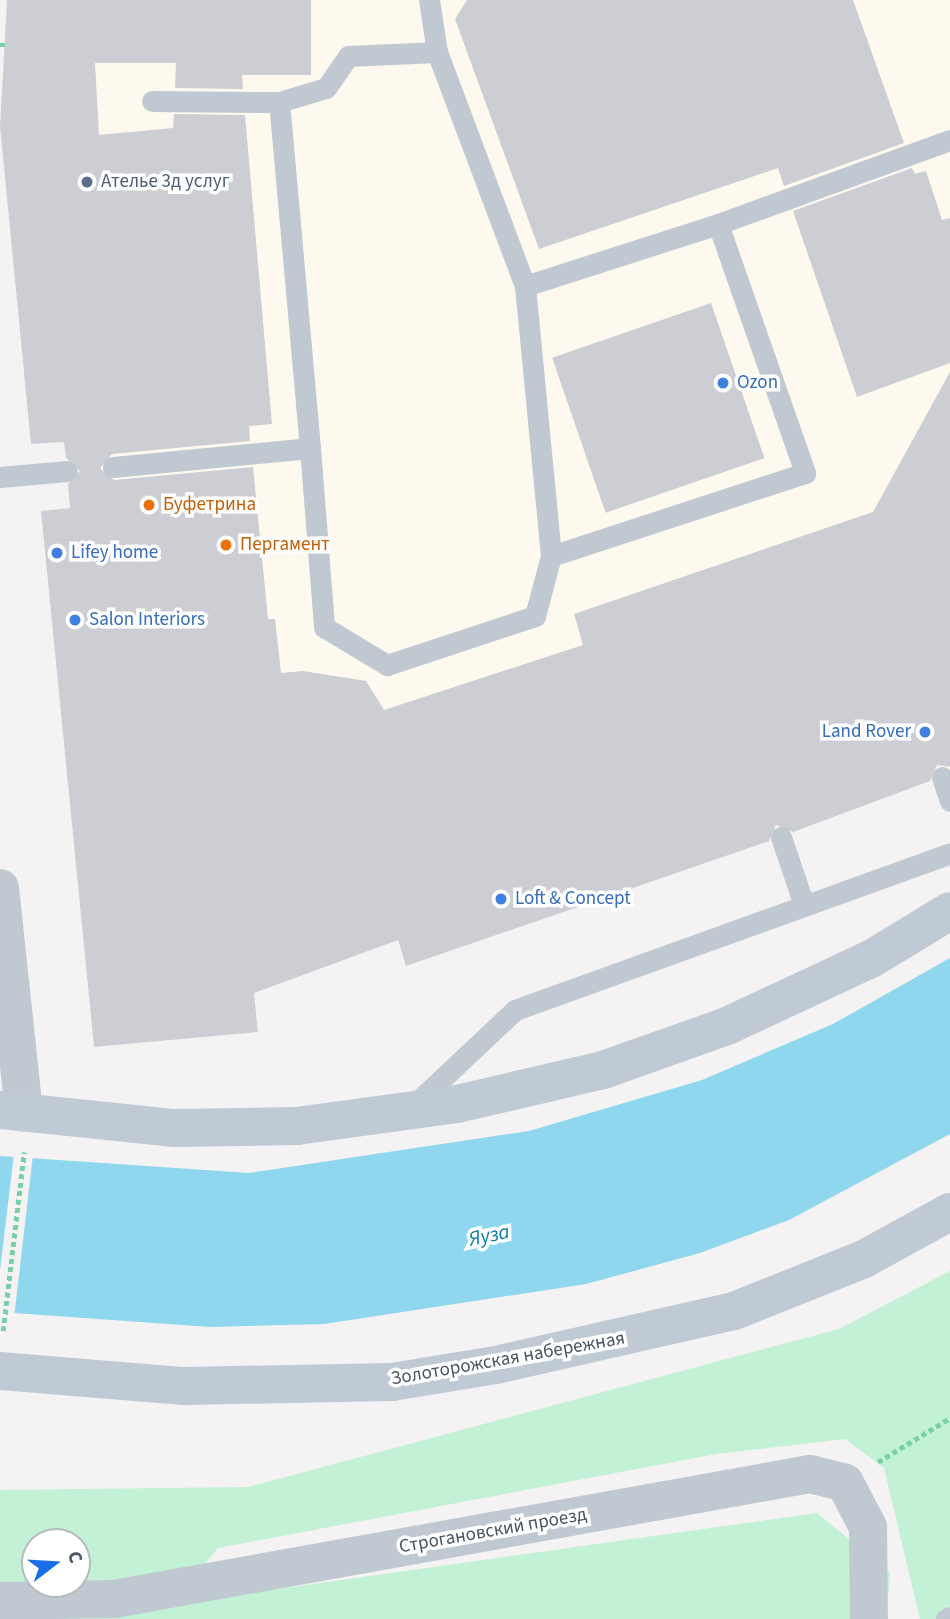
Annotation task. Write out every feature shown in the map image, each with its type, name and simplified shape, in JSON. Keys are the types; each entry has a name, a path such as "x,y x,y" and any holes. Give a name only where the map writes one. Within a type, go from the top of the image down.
{"main road":[{"path":"12,1111 175,1128 297,1126 402,1115 603,1070 727,1026 871,959 950,911"},
{"name":"Золоторожская набережная","path":"0,1371 184,1385 392,1382 496,1365 734,1311 864,1259 950,1212"}],"street":[{"path":"0,888 12,1111"},
{"name":"Строгановский проезд","path":"0,1601 114,1599 810,1474 845,1483"},
{"path":"845,1483 868,1527 869,1619"}],"lane":[{"path":"279,102 324,627 387,664 535,616 551,556 525,286 437,52 429,0"},
{"path":"152,102 279,102 326,88 348,56 437,52"},
{"path":"525,286 718,224 950,139"},
{"path":"551,556 805,473 718,224"},
{"path":"113,467 310,448"},
{"path":"0,477 67,471"},
{"path":"942,776 950,801"},
{"path":"781,837 803,902"},
{"path":"402,1115 515,1010 803,902 950,853"}],"path":[{"path":"4,1322 23,1164"},
{"path":"845,1483 950,1418"}],"shaded area":[{"path":"7,0 950,0 950,773 406,966 397,940 254,993 258,1032 94,1047 41,511 70,508 64,442 31,444 0,120"}],"green space":[{"path":"950,1271 950,1619 920,1619 884,1468 845,1439 716,1454 218,1548 204,1565 214,1598 817,1513 890,1573 886,1619 0,1619 0,1490 248,1487 839,1329"}],"water":[{"name":"Яуза","path":"950,958 950,1134 789,1220 700,1253 586,1284 324,1324 210,1327 0,1312 0,1156 249,1173 529,1131 702,1080 833,1024"}],"pier":[{"path":"14,1154 33,1155 14,1318 0,1315 0,1270"}],"building":[{"path":"7,0 311,0 311,75 242,75 243,89 175,88 176,63 95,63 99,135 173,128 174,114 245,115 272,424 249,426 250,441 112,454 100,468 114,480 253,467 268,619 275,619 281,673 303,671 366,681 384,710 583,645 574,614 873,512 950,372 950,767 937,765 930,781 793,832 776,825 769,841 406,966 398,940 254,993 258,1032 94,1047 41,511 70,508 68,484 80,471 66,458 64,442 31,444 0,126"},
{"path":"467,0 853,0 904,143 784,186 778,168 539,249 455,19"},
{"path":"912,168 915,174 926,171 942,220 950,218 950,363 857,397 793,211"},
{"path":"711,303 764,458 606,513 552,358"}],"place":[{"name":"Ателье 3д услуг","path":"87,182"},
{"name":"Ozon","path":"723,383"},
{"name":"Буфетрина","path":"149,505"},
{"name":"Пергамент","path":"226,545"},
{"name":"Lifey home","path":"57,553"},
{"name":"Salon Interiors","path":"75,620"},
{"name":"Land Rover","path":"925,732"},
{"name":"Loft & Concept","path":"501,899"}]}
